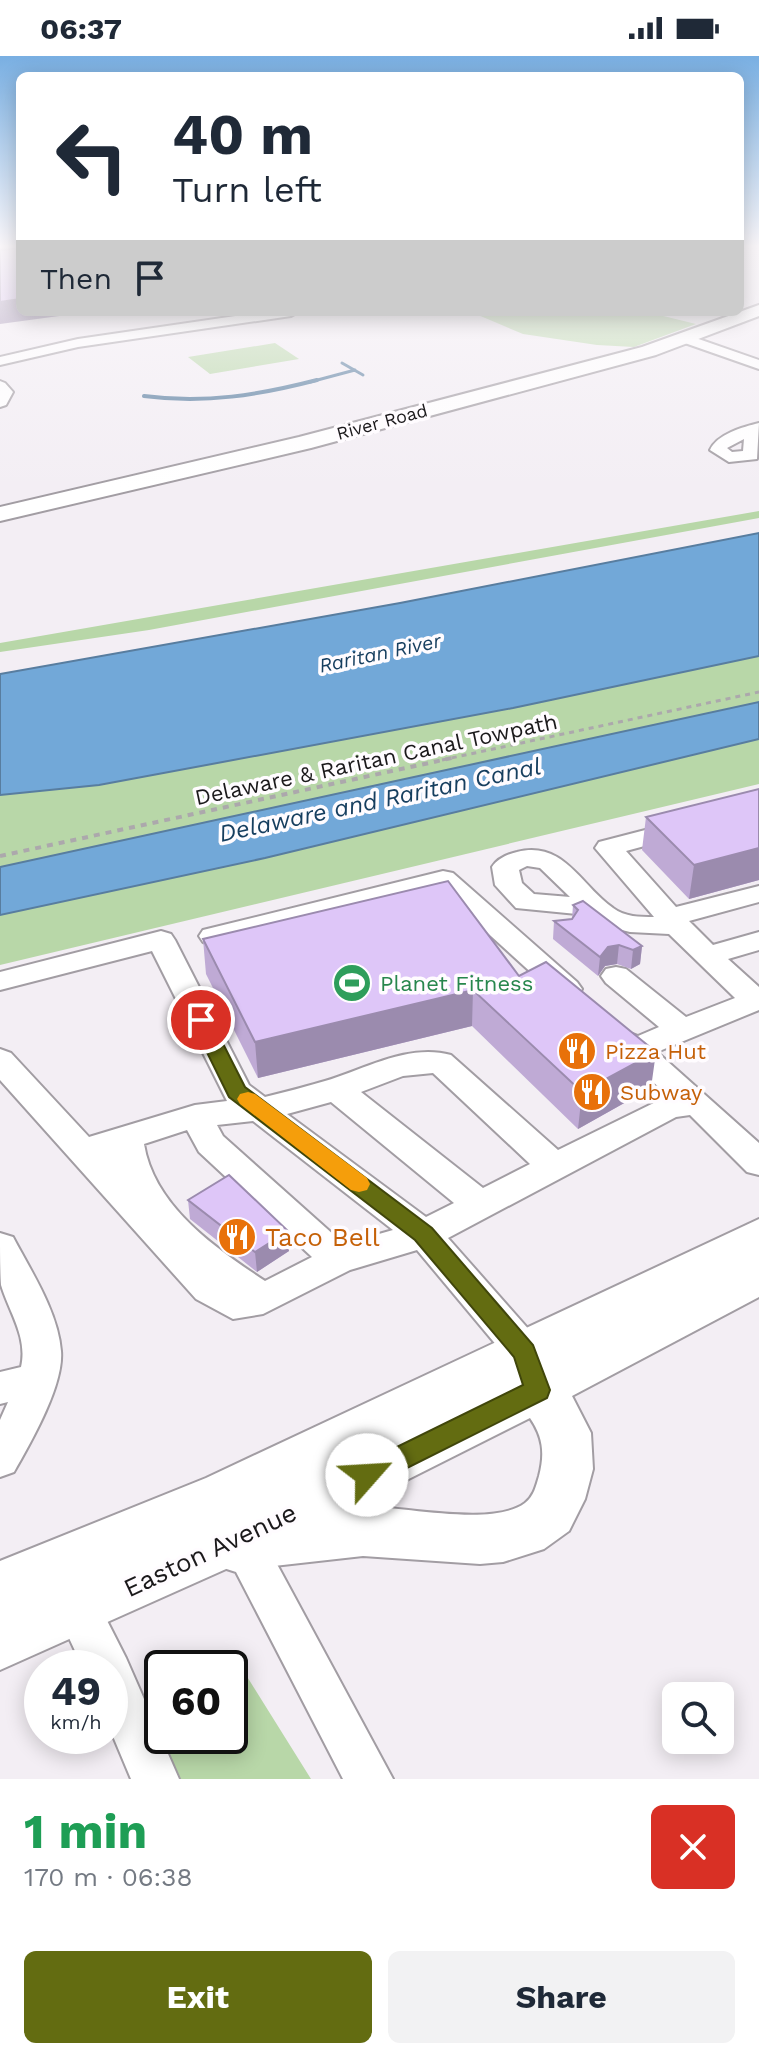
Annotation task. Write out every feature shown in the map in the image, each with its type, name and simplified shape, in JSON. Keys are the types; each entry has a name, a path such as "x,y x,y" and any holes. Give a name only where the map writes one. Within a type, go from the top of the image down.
{"main road":[{"name":"River Road","path":"0,514 303,443 687,339 716,327"},
{"name":"Easton Avenue","path":"0,1642 218,1548 531,1371 759,1236"},
{"name":"Easton Avenue","path":"6,1575 225,1495 759,1275"},
{"path":"218,1548 351,1531 391,1531 463,1540 496,1538 523,1531 544,1520 558,1499 571,1460 561,1421 531,1371"}],"street":[{"path":"0,361 78,343 185,327"},
{"path":"687,339 759,365"},
{"path":"0,386 5,396 0,402"},
{"path":"634,1049 757,999 674,921 608,848 698,824"},
{"path":"559,929 509,885 505,867 524,857 553,863 604,915 628,924 674,921 759,894"},
{"path":"213,936 443,879 700,1106 759,1163"},
{"path":"526,902 596,907"},
{"path":"0,981 161,940 236,1092 263,1109 424,1234 531,1371"},
{"path":"708,955 759,941"},
{"path":"616,976 682,1030"},
{"path":"0,1060 209,1289 233,1304 263,1299 338,1260 424,1234 669,1107 700,1106"},
{"path":"82,1151 195,1116 263,1109 336,1089 399,1066 440,1062 554,1166"},
{"path":"336,1089 481,1205"},
{"path":"195,1116 211,1144 338,1260"},
{"path":"126,1137 132,1170 160,1215 230,1277 263,1299"},
{"path":"0,1247 18,1281 43,1353 17,1384 20,1425 0,1459"},
{"path":"218,1548 250,1556 369,1779"},
{"path":"78,1610 98,1650"},
{"path":"128,1716 155,1779"}],"path":[{"name":"Delaware & Raritan Canal Towpath","path":"0,856 759,692"}],"green space":[{"path":"507,327 687,327 634,347 523,334"},
{"path":"275,343 299,359 210,374 188,357"},
{"path":"759,511 759,518 149,630 0,652 0,643"},
{"path":"759,656 759,702 0,867 0,795 99,785 513,708"},
{"path":"759,739 759,784 0,965 0,915 265,858"},
{"path":"248,1678 311,1779 171,1779 160,1754 248,1754"}],"water":[{"name":"Raritan River","path":"759,533 759,656 513,708 99,785 0,795 0,674 400,603"},
{"name":"Delaware and Raritan Canal","path":"759,702 759,739 265,858 0,915 0,867"}],"building":[{"path":"759,789 759,848 694,865 646,817"},
{"path":"448,881 519,976 546,962 656,1052 582,1092 473,990 255,1042 203,939"},
{"path":"583,901 642,946 633,950 619,945 608,947 600,957 554,921 572,919 578,910 573,905"},
{"path":"229,1175 288,1231 255,1252 188,1200"}],"waterway":[{"path":"342,363 354,370"},
{"path":"310,382 354,370"},
{"path":"354,370 363,375"},
{"path":"144,396 189,399 232,397 317,380"}],"slow traffic":[{"path":"248,1099 359,1184"}],"place":[{"name":"Planet Fitness","path":"352,983"},
{"name":"Pizza Hut","path":"577,1051"},
{"name":"Subway","path":"592,1092"},
{"name":"Taco Bell","path":"237,1237"}],"route":[{"path":"201,1020 236,1092 263,1109 424,1234 525,1352 538,1390 367,1475"}]}
